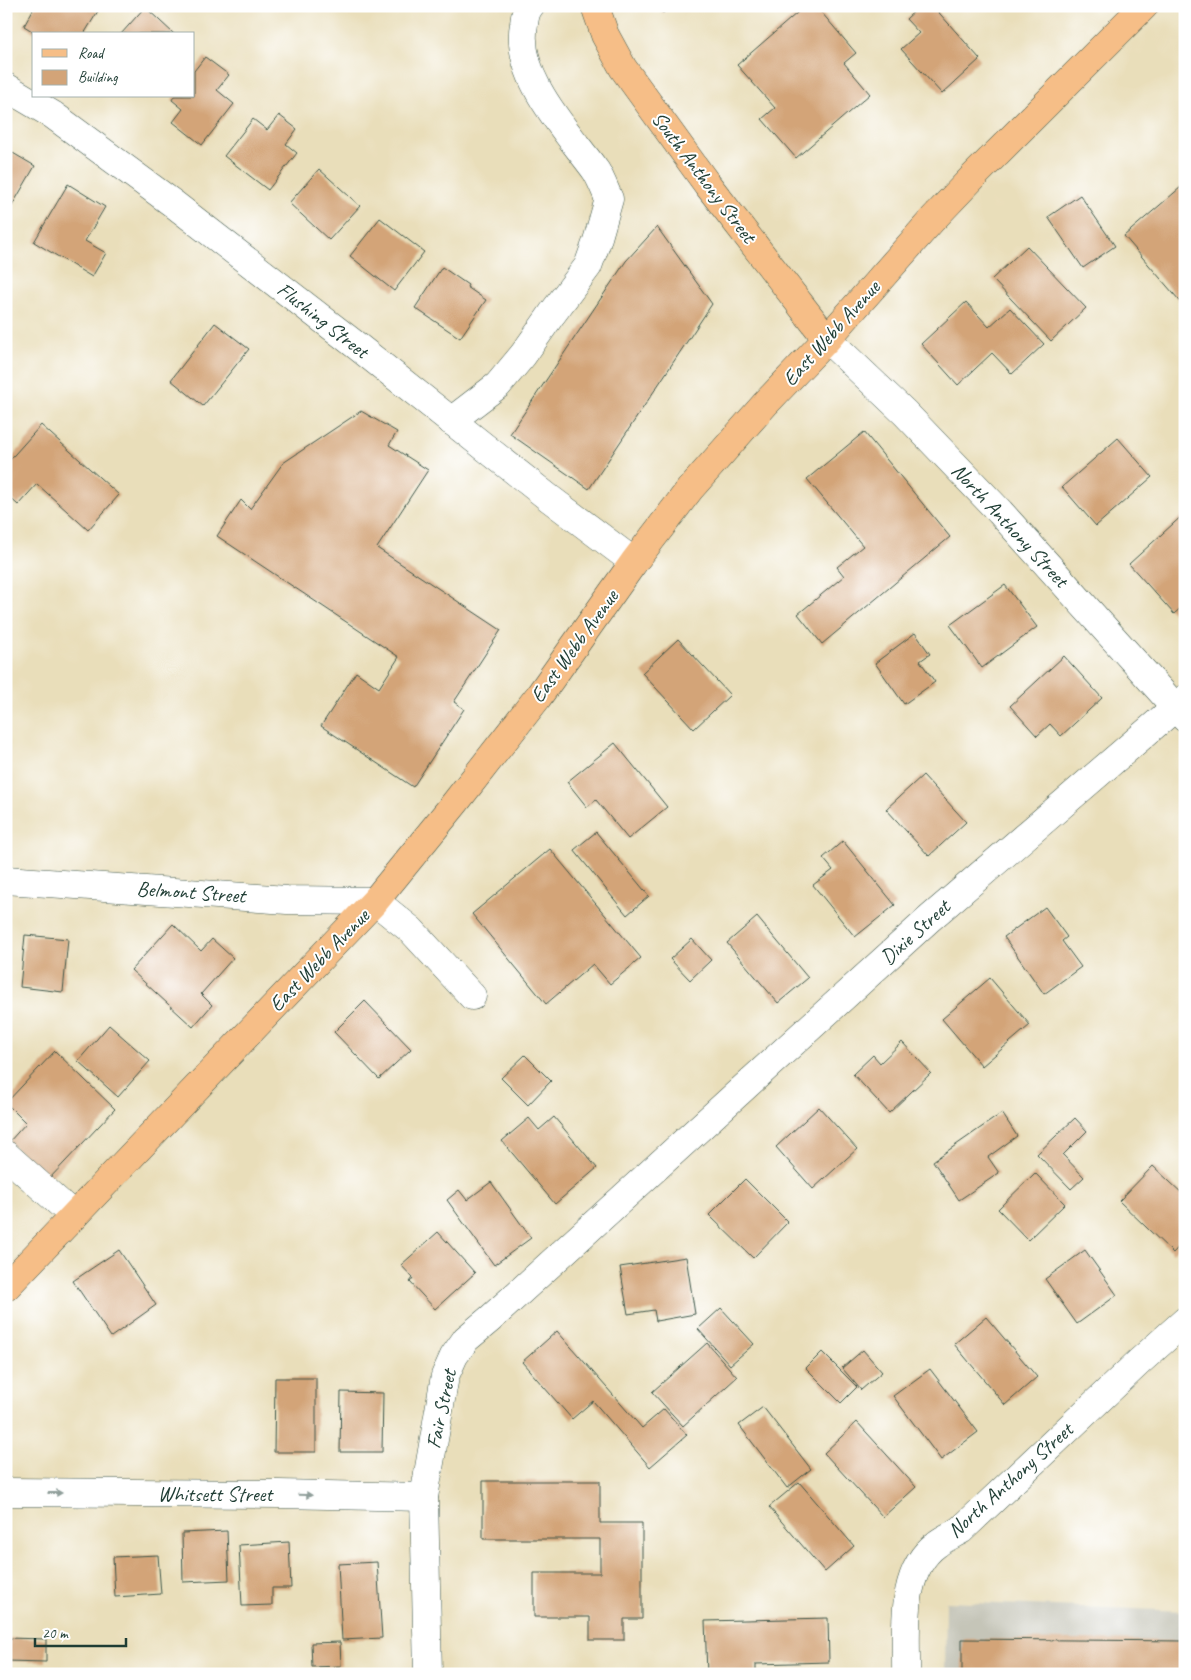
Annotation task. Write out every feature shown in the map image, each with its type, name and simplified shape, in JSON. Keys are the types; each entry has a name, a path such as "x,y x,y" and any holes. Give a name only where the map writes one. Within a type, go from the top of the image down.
{"main road":[{"name":"South Anthony Street","path":"595,6 606,36 623,68 707,184 827,339"},
{"name":"East Webb Avenue","path":"6,1287 375,901 538,697 634,562 690,489 766,403 827,339 912,242 959,192 1144,6"}],"street":[{"path":"450,421 498,385 523,355 588,266 598,241 609,199 597,173 541,96 524,57 521,36 526,11 530,6"},
{"name":"Flushing Street","path":"6,87 54,115 175,205 541,492 634,562"},
{"name":"North Anthony Street","path":"827,339 905,413 1182,708"},
{"name":"Dixie Street","path":"652,1172 928,920 1182,708"},
{"name":"Belmont Street","path":"6,880 287,900 375,901"},
{"path":"375,901 411,930 472,996"},
{"path":"6,1155 74,1216"},
{"name":"Fair Street","path":"428,1674 424,1497 445,1376 466,1339 498,1313 652,1172"},
{"name":"North Anthony Street","path":"906,1674 907,1607 911,1582 923,1558 936,1544 961,1530 1139,1362 1185,1322"},
{"name":"Whitsett Street","path":"6,1492 424,1497"}],"shaded area":[{"path":"946,1602 1185,1611 1185,1674 945,1674"}],"building":[{"path":"35,6 90,6 98,11 85,32 34,32 24,26"},
{"path":"657,6 670,6 663,13"},
{"path":"805,6 816,6 856,53 844,63 870,94 796,158 762,119 775,108 737,65"},
{"path":"920,6 933,6 980,59 942,94 901,49 919,33 906,19"},
{"path":"145,7 172,32 123,32"},
{"path":"205,57 229,75 217,90 234,104 202,145 173,122 183,109 172,100 173,98 195,98 195,70"},
{"path":"279,115 297,129 286,144 297,153 268,190 224,156 253,119 267,130"},
{"path":"6,149 35,166 6,216"},
{"path":"319,169 360,206 329,240 289,203"},
{"path":"68,184 105,207 85,241 106,253 92,277 34,242"},
{"path":"1181,187 1185,191 1185,307 1124,236"},
{"path":"1080,195 1115,246 1083,268 1048,217"},
{"path":"380,218 424,252 394,291 350,256"},
{"path":"657,227 712,304 589,489 510,434 626,261"},
{"path":"1027,246 1086,308 1051,341 992,279"},
{"path":"442,267 486,300 460,338 415,308"},
{"path":"966,302 989,327 1010,308 1044,344 1012,374 992,353 958,385 921,344"},
{"path":"215,323 249,349 203,406 171,380"},
{"path":"361,411 397,432 389,445 428,470 377,548 501,630 454,702 464,709 413,787 321,726 356,672 379,688 399,657 217,536 241,500 250,509 283,463"},
{"path":"41,425 119,495 88,530 37,484 18,505 6,494 6,464"},
{"path":"864,432 950,537 822,644 798,614 844,576 837,567 863,546 807,479"},
{"path":"1118,438 1152,477 1096,526 1062,487"},
{"path":"1185,513 1185,604 1174,614 1129,564"},
{"path":"1005,585 1037,627 982,668 950,625"},
{"path":"915,633 930,654 920,661 935,682 904,704 875,663"},
{"path":"678,639 730,695 694,729 642,673"},
{"path":"1064,656 1102,698 1061,736 1050,724 1037,736 1010,706"},
{"path":"615,743 667,807 628,839 596,800 587,807 567,782"},
{"path":"923,775 966,822 929,856 886,809"},
{"path":"596,832 649,896 627,915 574,850"},
{"path":"843,841 895,905 855,937 813,885 833,870 823,858"},
{"path":"550,849 641,958 610,984 593,964 546,1004 472,914"},
{"path":"1045,907 1067,937 1062,941 1081,967 1044,994 1004,937"},
{"path":"757,917 808,978 778,1003 727,943"},
{"path":"173,924 201,951 212,939 233,958 201,994 212,1005 193,1027 131,970"},
{"path":"25,935 68,939 63,992 20,987"},
{"path":"692,939 711,960 690,980 670,959"},
{"path":"990,978 1030,1025 982,1066 942,1019"},
{"path":"365,1001 411,1049 379,1079 334,1032"},
{"path":"109,1025 150,1061 118,1097 78,1061"},
{"path":"902,1042 931,1073 889,1113 853,1074 873,1055 880,1063"},
{"path":"55,1051 115,1109 48,1180 9,1142 26,1123 6,1103"},
{"path":"525,1055 551,1081 528,1105 501,1078"},
{"path":"819,1107 857,1149 813,1189 776,1147"},
{"path":"1002,1113 1017,1136 988,1157 999,1173 959,1200 933,1161"},
{"path":"554,1117 597,1168 555,1204 502,1141 529,1118 539,1130"},
{"path":"1075,1118 1087,1131 1063,1155 1084,1177 1071,1189 1037,1154"},
{"path":"1153,1166 1185,1196 1185,1240 1173,1253 1119,1201"},
{"path":"1035,1173 1065,1204 1028,1240 998,1209"},
{"path":"745,1179 788,1222 753,1258 709,1215"},
{"path":"491,1182 531,1238 494,1265 447,1200 459,1190 467,1200"},
{"path":"438,1232 475,1273 435,1309 410,1282 413,1278 401,1265"},
{"path":"119,1250 156,1305 111,1337 73,1281"},
{"path":"1085,1250 1117,1295 1077,1324 1045,1279"},
{"path":"686,1257 695,1314 656,1321 654,1310 628,1314 620,1267"},
{"path":"721,1308 754,1344 730,1365 698,1329"},
{"path":"986,1317 1037,1377 1005,1405 954,1344"},
{"path":"557,1331 642,1428 664,1409 687,1435 650,1467 593,1401 572,1419 522,1362"},
{"path":"707,1343 737,1377 683,1426 652,1392"},
{"path":"863,1350 882,1372 861,1390 842,1368"},
{"path":"822,1352 857,1387 841,1403 806,1368"},
{"path":"930,1369 978,1432 941,1460 893,1396"},
{"path":"275,1378 316,1378 316,1452 274,1452"},
{"path":"341,1392 383,1393 382,1452 340,1452"},
{"path":"763,1407 811,1469 787,1488 739,1425"},
{"path":"857,1422 916,1487 883,1517 824,1453"},
{"path":"483,1481 600,1481 600,1523 642,1523 642,1619 624,1619 624,1640 590,1640 590,1617 534,1617 534,1573 600,1573 600,1539 483,1539"},
{"path":"799,1482 854,1546 825,1572 769,1507"},
{"path":"227,1531 229,1580 183,1582 182,1533"},
{"path":"289,1542 291,1588 272,1588 272,1605 242,1606 239,1545"},
{"path":"158,1555 161,1594 115,1597 113,1557"},
{"path":"377,1562 382,1638 342,1640 338,1564"},
{"path":"828,1618 829,1662 756,1664 756,1674 707,1674 705,1621"},
{"path":"6,1638 46,1639 46,1662 6,1661"},
{"path":"962,1639 1185,1641 1185,1674 962,1674"},
{"path":"340,1642 341,1666 312,1667 311,1643"}]}
